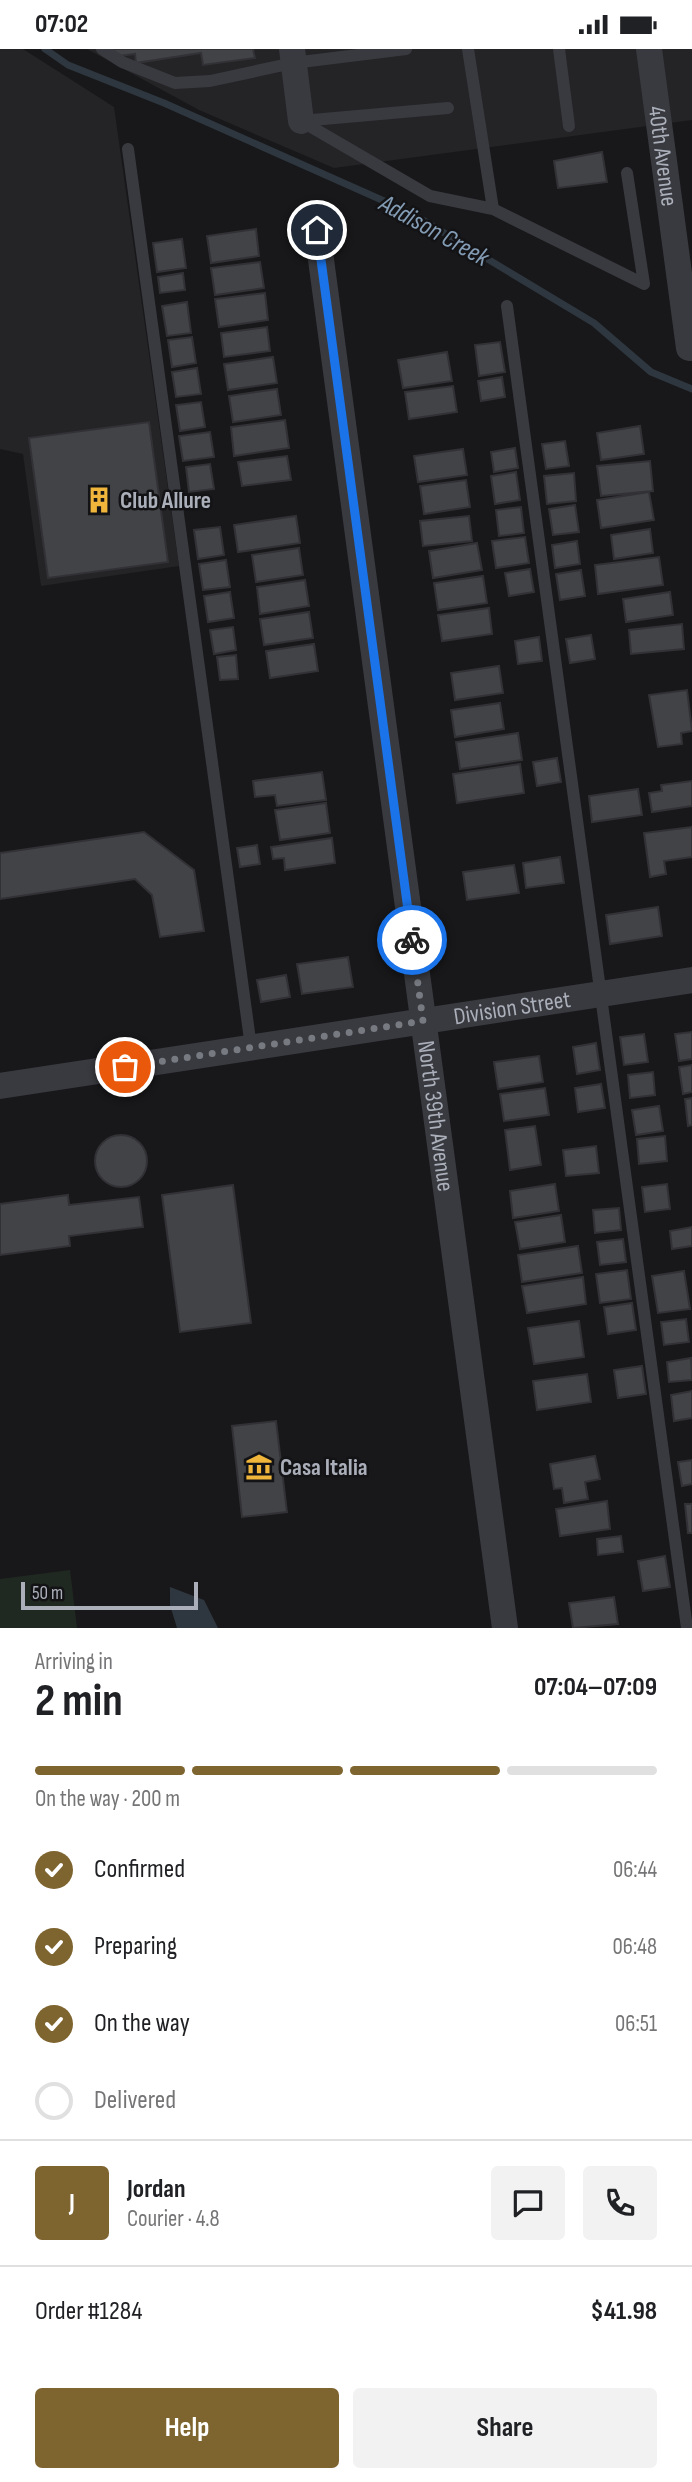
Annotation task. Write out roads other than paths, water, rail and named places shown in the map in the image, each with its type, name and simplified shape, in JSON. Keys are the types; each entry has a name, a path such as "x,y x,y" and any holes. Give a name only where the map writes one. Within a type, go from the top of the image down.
{"street":[{"name":"40th Avenue","path":"649,49 689,348"},
{"path":"293,56 301,121"},
{"name":"North 39th Avenue","path":"317,230 505,1628"},
{"name":"Division Street","path":"0,1086 692,980"}],"lane":[{"path":"102,49 122,62 175,83 210,81 293,56 406,49"},
{"path":"468,49 493,209"},
{"path":"559,49 569,126"},
{"path":"301,121 448,108"},
{"path":"301,121 430,196 493,209 644,284 627,173"},
{"path":"128,149 250,1048"},
{"path":"507,306 687,1628"}],"waterway":[{"name":"Addison Creek","path":"45,49 68,65 164,103 411,213 594,323 651,372 692,389"}],"place":[{"name":"Club Allure","path":"99,500"},
{"name":"Casa Italia","path":"259,1467"}]}
